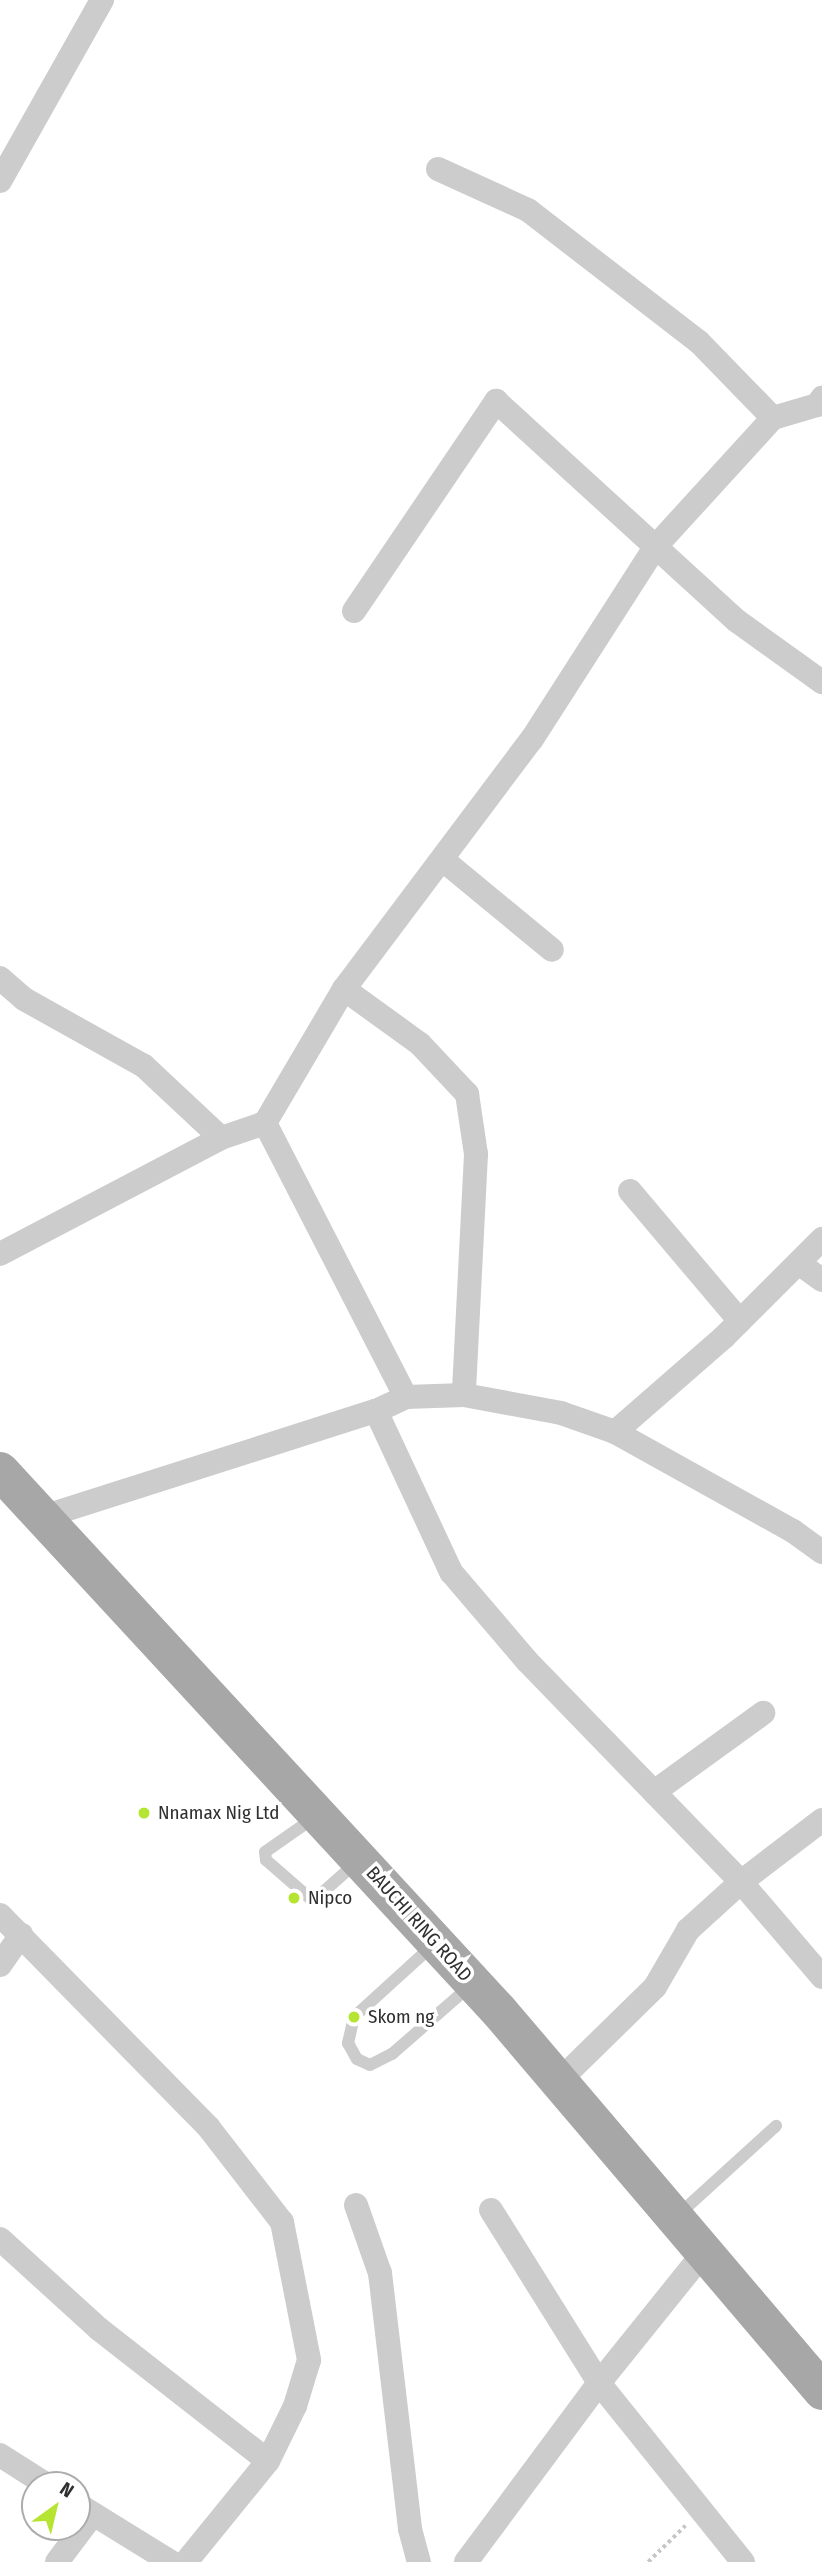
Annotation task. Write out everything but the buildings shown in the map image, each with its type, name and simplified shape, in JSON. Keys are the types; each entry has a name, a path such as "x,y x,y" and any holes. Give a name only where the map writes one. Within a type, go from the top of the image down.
{"main road":[{"name":"BAUCHI RING ROAD","path":"0,1471 46,1517 473,1983 677,2216 822,2391"}],"street":[{"path":"0,181 102,0"},
{"path":"438,169 528,210 699,342 773,418"},
{"path":"0,1254 221,1138 265,1123 344,989 532,739 656,546 773,418 817,405 822,398"},
{"path":"354,611 496,401 737,621 822,682"},
{"path":"443,860 552,950"},
{"path":"0,978 24,999 144,1066 221,1138"},
{"path":"344,989 420,1044 467,1094 476,1154 464,1395"},
{"path":"265,1123 406,1397"},
{"path":"630,1191 740,1321"},
{"path":"615,1432 740,1321 800,1264 822,1239"},
{"path":"800,1264 822,1280"},
{"path":"46,1517 376,1411 406,1397 464,1395 561,1413 615,1432 793,1531 822,1552"},
{"path":"376,1411 451,1572 527,1661 741,1882 822,1977"},
{"path":"654,1792 763,1713"},
{"path":"559,2081 655,1987 688,1930 741,1882 822,1820"},
{"path":"0,1915 209,2128 282,2222 309,2361 295,2406 268,2461 186,2562"},
{"path":"0,1965 21,1935"},
{"path":"356,2205 380,2273 410,2529 419,2562"},
{"path":"491,2210 599,2383 743,2562"},
{"path":"0,2239 99,2329 268,2461"},
{"path":"466,2562 599,2383 706,2250"},
{"path":"0,2455 25,2471"},
{"path":"91,2513 171,2562"},
{"path":"57,2562 68,2541"}],"lane":[{"path":"319,1814 265,1852 266,1860 313,1901 360,1859"},
{"path":"436,1942 354,2017 348,2043 357,2059 370,2065 392,2054 473,1983"},
{"path":"677,2216 776,2126"}],"path":[{"path":"649,2562 702,2510"}],"place":[{"name":"Nnamax Nig Ltd","path":"144,1813"},
{"name":"Nipco","path":"294,1898"},
{"name":"Skom ng","path":"354,2017"}]}
